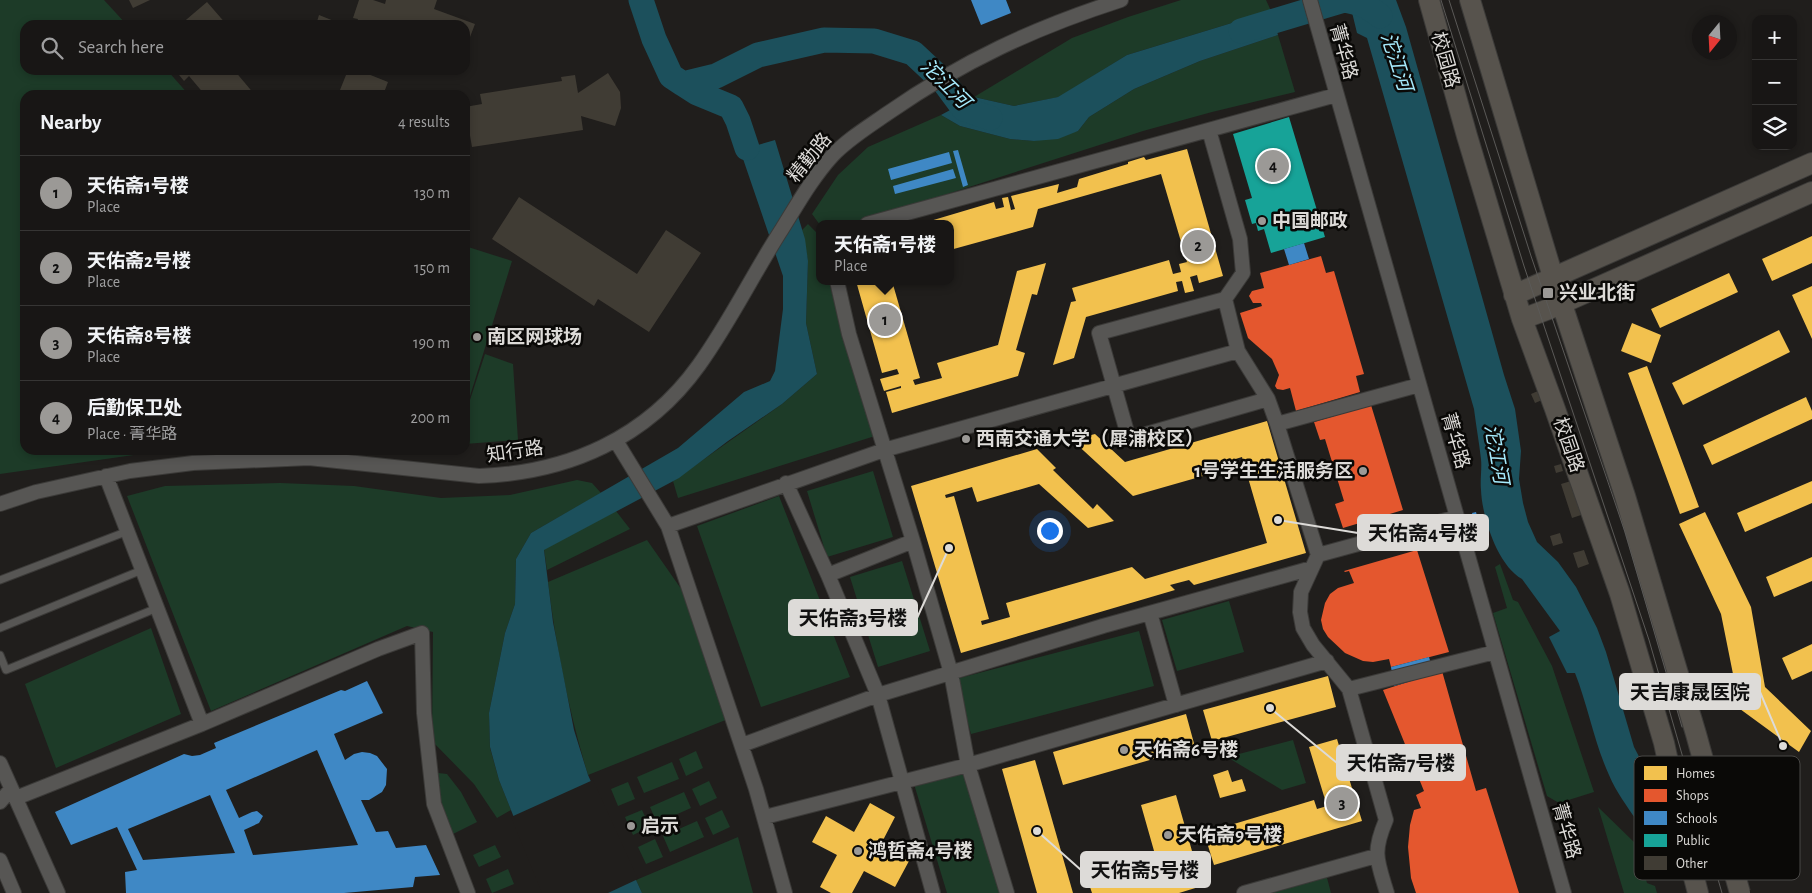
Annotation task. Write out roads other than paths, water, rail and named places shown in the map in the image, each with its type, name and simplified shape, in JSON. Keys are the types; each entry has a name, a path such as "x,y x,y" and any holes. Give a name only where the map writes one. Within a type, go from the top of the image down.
{"street":[{"name":"精勤路","path":"616,441 666,402 699,365 802,197 830,158 847,142 916,94 980,57 1050,24 1121,0"},
{"name":"菁华路","path":"1310,0 1564,893"},
{"name":"校园路","path":"1429,0 1514,295 1620,594 1666,756"},
{"name":"校园路","path":"1470,0 1561,304 1625,496 1702,756"},
{"path":"882,220 1336,95"},
{"path":"1209,130 1240,239 1243,273 1224,299 1099,333 1129,439 1268,399"},
{"path":"1514,295 1812,163"},
{"path":"1522,320 1812,192"},
{"path":"838,285 850,334 951,673 968,765 1007,893"},
{"path":"1224,299 1238,350 1268,399 1277,424 1315,561 1301,592 1300,612 1303,628 1313,645 1349,689 1386,820 1379,836 1376,856 1387,893"},
{"path":"668,526 884,450 1238,350"},
{"path":"1277,424 1419,385"},
{"path":"616,441 668,526 742,744 785,893"},
{"name":"知行路","path":"0,504 36,492 106,476 163,466 309,458 462,475 502,475 526,472 564,463 592,453 616,441"},
{"path":"106,476 202,724"},
{"path":"786,483 828,575 878,695 933,893"},
{"path":"742,744 878,695 1103,626 1150,614 1457,517"},
{"path":"828,575 913,541"},
{"path":"1150,614 1176,705"},
{"path":"0,802 13,793 202,724 422,633 424,713 434,804 468,893"},
{"path":"1349,689 1495,652"},
{"path":"764,817 968,765 1327,661"},
{"path":"0,763 58,893"},
{"path":"1244,893 1376,856"},
{"path":"0,860 14,893"},
{"name":"校园路","path":"1695,880 1698,893"},
{"name":"校园路","path":"1736,880 1740,893"}],"lane":[{"path":"0,580 128,532"},
{"path":"0,628 142,570"},
{"path":"0,655 6,670 158,608"}],"water":[{"path":"1349,0 1396,0 1406,27 1515,409 1521,451 1519,479 1528,522 1537,542 1558,562 1576,587 1597,628 1634,747 1639,756 1634,756 1634,817 1618,793 1609,775 1599,750 1575,673 1567,673 1549,637 1560,631 1522,579 1505,563 1492,539 1482,501 1481,459 1474,409 1367,38 1357,33"},
{"path":"1271,11 1278,35 1200,61 1134,89 1089,117 1078,131 1058,139 1034,141 1010,139 960,126 941,115 974,97 1014,106 1058,97 1127,55"},
{"path":"775,140 805,239 808,261 806,323 817,374 782,404 679,478 544,550 553,622 574,730 588,775 642,893 544,893 499,780 490,747 489,713 505,633 515,604 516,559 531,533 678,448 744,392 770,381 775,371 783,309 783,276 740,150"}],"waterway":[{"name":"沱江河","path":"641,0 654,39 671,76 683,84 716,76 758,55 824,40 874,41 913,53 944,82 964,109 990,118"},
{"name":"沱江河","path":"1241,31 1344,0 1363,5 1380,16"},
{"path":"683,84 697,93 731,107 747,148"}],"tram line":[{"path":"1441,0 1524,266 1649,640 1682,756"},
{"path":"1449,0 1531,256 1625,532 1682,727"},
{"path":"1718,880 1722,893"}],"place":[{"name":"后勤保卫处","path":"1273,166"},
{"name":"中国邮政","path":"1262,221"},
{"name":"天佑斋2号楼","path":"1198,246"},
{"name":"兴业北街","path":"1548,293"},
{"name":"天佑斋1号楼","path":"885,320"},
{"name":"南区网球场","path":"477,337"},
{"name":"西南交通大学（犀浦校区）","path":"966,439"},
{"name":"1号学生生活服务区","path":"1363,471"},
{"name":"天佑斋4号楼","path":"1278,520"},
{"name":"天佑斋3号楼","path":"949,548"},
{"name":"天佑斋7号楼","path":"1270,708"},
{"name":"天吉康晟医院","path":"1783,746"},
{"name":"天佑斋6号楼","path":"1124,750"},
{"name":"天佑斋8号楼","path":"1342,803"},
{"name":"启示","path":"631,826"},
{"name":"天佑斋5号楼","path":"1037,831"},
{"name":"天佑斋9号楼","path":"1168,835"},
{"name":"鸿哲斋4号楼","path":"858,851"}]}
